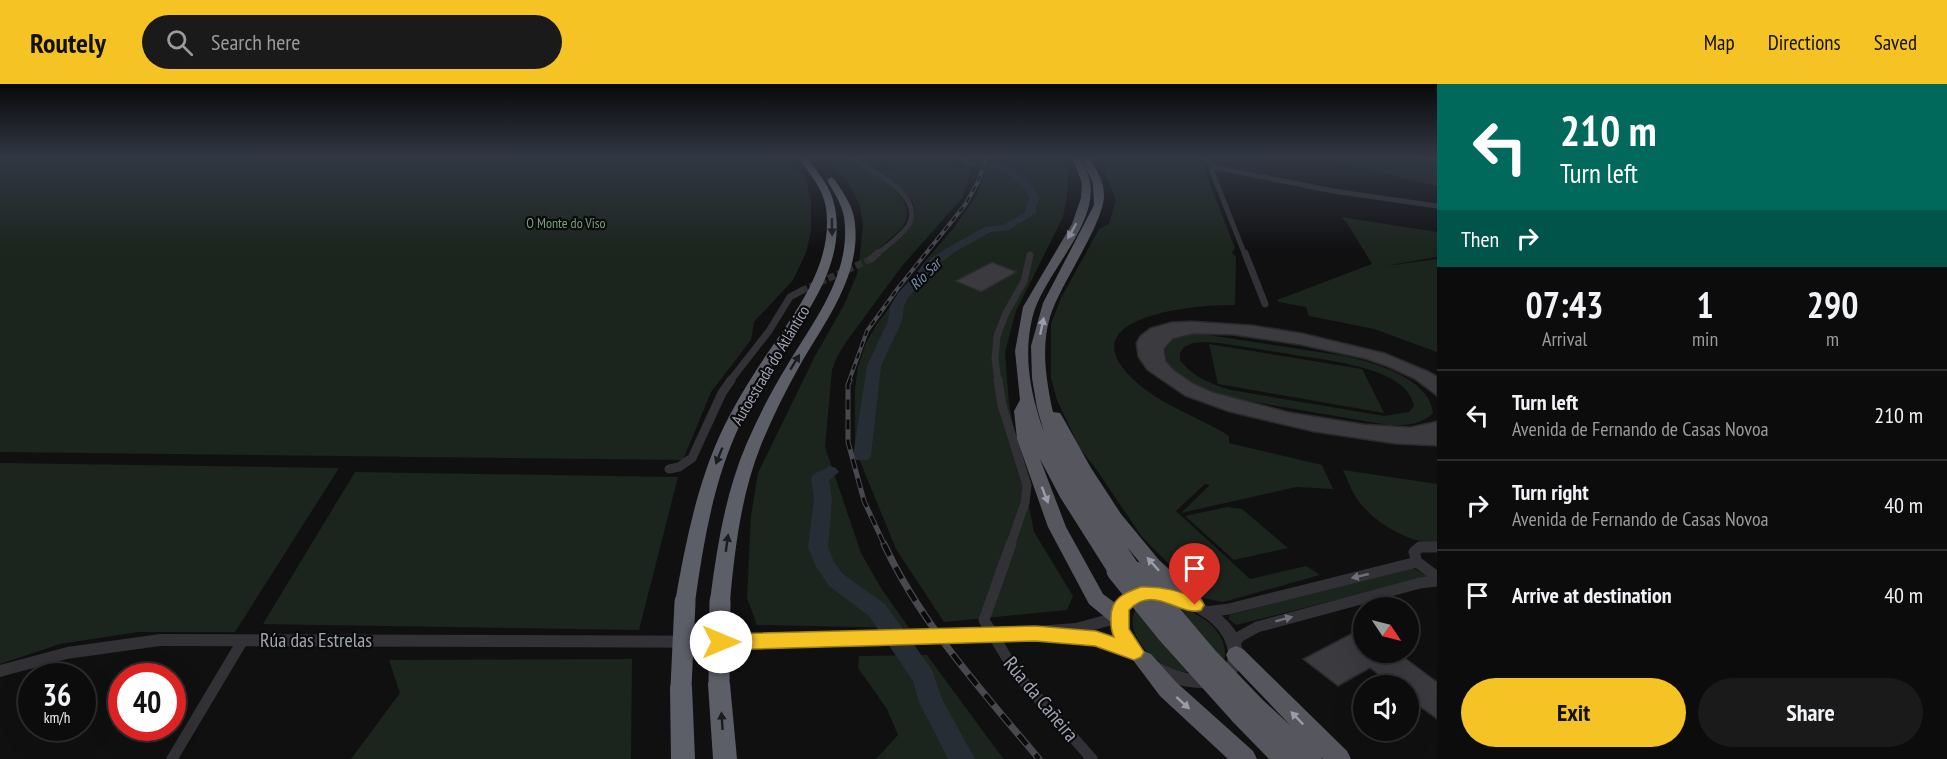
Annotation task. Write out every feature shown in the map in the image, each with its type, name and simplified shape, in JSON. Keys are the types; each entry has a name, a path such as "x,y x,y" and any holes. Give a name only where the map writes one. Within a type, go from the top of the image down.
{"highway":[{"name":"Autoestrada do Atlántico","path":"683,759 681,687 685,602 695,542 714,470 727,438 747,398 817,287 827,262 832,236 829,197 824,188"},
{"name":"Autoestrada do Atlántico","path":"725,759 719,684 720,602 729,527 742,476 772,401 821,322 838,289 847,263 850,237 848,215 836,188"},
{"path":"1086,188 1087,198 1078,220 1030,306 1023,328 1021,358 1027,400 1043,448 1060,483 1080,518 1126,571"},
{"path":"1098,188 1099,200 1091,221 1044,312 1038,345 1039,384 1049,426 1060,454 1126,571 1167,633 1248,711 1310,759"},
{"path":"1039,384 1069,444 1101,498 1142,552 1171,584 1201,609"},
{"path":"1027,400 1021,411 1025,440 1057,527 1096,599 1119,617"},
{"path":"1235,650 1339,759"},
{"path":"1139,656 1168,689 1245,759"},
{"path":"1248,711 1285,759"}],"street":[{"path":"871,259 909,225 913,215 912,205 896,188"},
{"path":"1219,188 1265,304"},
{"path":"1322,188 1437,206"},
{"path":"986,636 984,620 1025,503 1027,485 999,392 996,359 997,336 1006,313 1024,281 1030,255"},
{"path":"669,470 692,458 722,393 769,331 790,297 801,291"},
{"path":"1437,547 1416,549 1414,556 1417,562 1437,579"},
{"path":"1201,609 1229,609 1417,562"},
{"path":"1035,634 1096,638 1139,656 1179,678 1197,681 1213,680 1226,675 1233,666 1239,637 1257,627 1437,579"},
{"path":"1139,656 1120,630 1119,617 1120,608 1128,599 1141,594 1158,593 1176,597 1201,609 1228,633 1235,650"},
{"path":"1035,634 1076,629 1119,617"},
{"name":"Rúa das Estrelas","path":"0,671 49,657 160,640 783,642 1035,634"},
{"name":"Rúa da Cañeira","path":"986,636 1092,759"},
{"path":"172,759 243,640"}],"green space":[{"name":"O Monte do Viso","path":"0,188 808,188 811,199 811,231 806,253 793,280 754,322 751,340 711,392 683,460 0,452"},
{"path":"851,188 894,188 907,208 906,222 880,249 895,241 903,233 915,214 910,198 901,188 965,188 962,198 902,266 846,342 832,370 825,447 861,553 881,588 909,628 757,625 747,598 751,516 758,473 815,356 844,305 857,274 863,224 859,203"},
{"path":"979,188 1067,188 1063,217 1016,311 1005,352 1009,404 1034,532 1073,596 1067,610 944,622 896,549 855,449 855,389 858,367 866,343 877,324 953,229"},
{"path":"1111,188 1212,188 1235,248 1232,253 1236,257 1235,305 1193,307 1144,318 1125,328 1115,341 1117,358 1134,380 1145,389 1168,404 1229,436 1229,443 1322,465 1333,489 1296,487 1181,513 1210,485 1205,484 1176,511 1250,579 1306,566 1320,575 1223,602 1203,598 1142,537 1079,447 1057,400 1051,378 1051,324 1061,298 1099,229 1109,224 1116,200"},
{"path":"1341,217 1437,232 1437,257 1385,266 1437,259 1437,352 1374,329 1309,316 1306,307 1277,300 1372,264"},
{"path":"1190,335 1208,335 1345,356 1371,363 1411,381 1430,401 1433,413 1418,423 1388,425 1221,395 1180,377 1166,361 1162,351 1165,347 1174,339","holes":["1206,342 1361,367 1396,382 1408,393 1414,406 1409,412 1384,416 1224,388 1197,375 1180,360 1180,353 1184,347 1193,343"]},
{"path":"1209,344 1362,369 1384,413 1218,384"},
{"path":"0,463 339,468 235,632 138,632 60,644 0,664"},
{"path":"1343,470 1437,484 1437,542 1426,542 1402,535 1379,521 1361,505"},
{"path":"355,472 678,477 639,630 263,624"},
{"path":"1227,507 1242,509 1288,548 1234,560 1185,516"},
{"path":"1414,568 1428,577 1236,625 1229,619 1229,615"},
{"path":"1174,604 1203,618 1218,632 1225,651 1224,662 1192,672 1181,671 1158,661 1147,652 1134,631 1133,620 1136,609"},
{"path":"927,655 1004,759 876,759 898,735 887,709 858,668 859,656"},
{"path":"632,659 631,759 351,759 400,693 389,660"}],"building":[{"path":"992,262 1017,272 981,292 955,281"},
{"path":"1171,322 1252,325 1302,333 1385,353 1428,371 1437,376 1437,396 1414,379 1388,367 1365,359 1300,345 1233,335 1193,334 1173,339 1164,349 1166,361 1174,370 1193,383 1213,392 1289,412 1364,424 1410,427 1437,421 1437,446 1395,444 1314,432 1229,412 1185,396 1147,370 1138,357 1136,343 1140,336 1150,328"},
{"path":"1353,633 1353,663 1412,663 1437,682 1437,719 1419,706 1419,675 1379,675 1370,668 1353,675 1353,678 1338,686 1303,659"}],"waterway":[{"name":"Río Sar","path":"862,456 874,366 895,321 897,306 903,296 931,264 951,250 989,229 1005,228 1031,213 1031,205 1035,198 1029,188"},
{"name":"Río Sar","path":"830,472 820,478 823,499 818,547 825,565 836,580 877,610 924,677 931,702 962,759"}],"tunnel":[{"path":"801,291 871,259"}],"railway":[{"path":"849,381 867,331 898,288 965,205 974,188"},
{"path":"850,380 848,385 848,442 864,501 885,545"},
{"path":"885,545 916,602 935,630 975,683 1039,759"}],"route":[{"path":"721,642 1035,634 1096,638 1134,652 1120,630 1120,608 1128,599 1141,594 1158,593 1195,605"}]}
